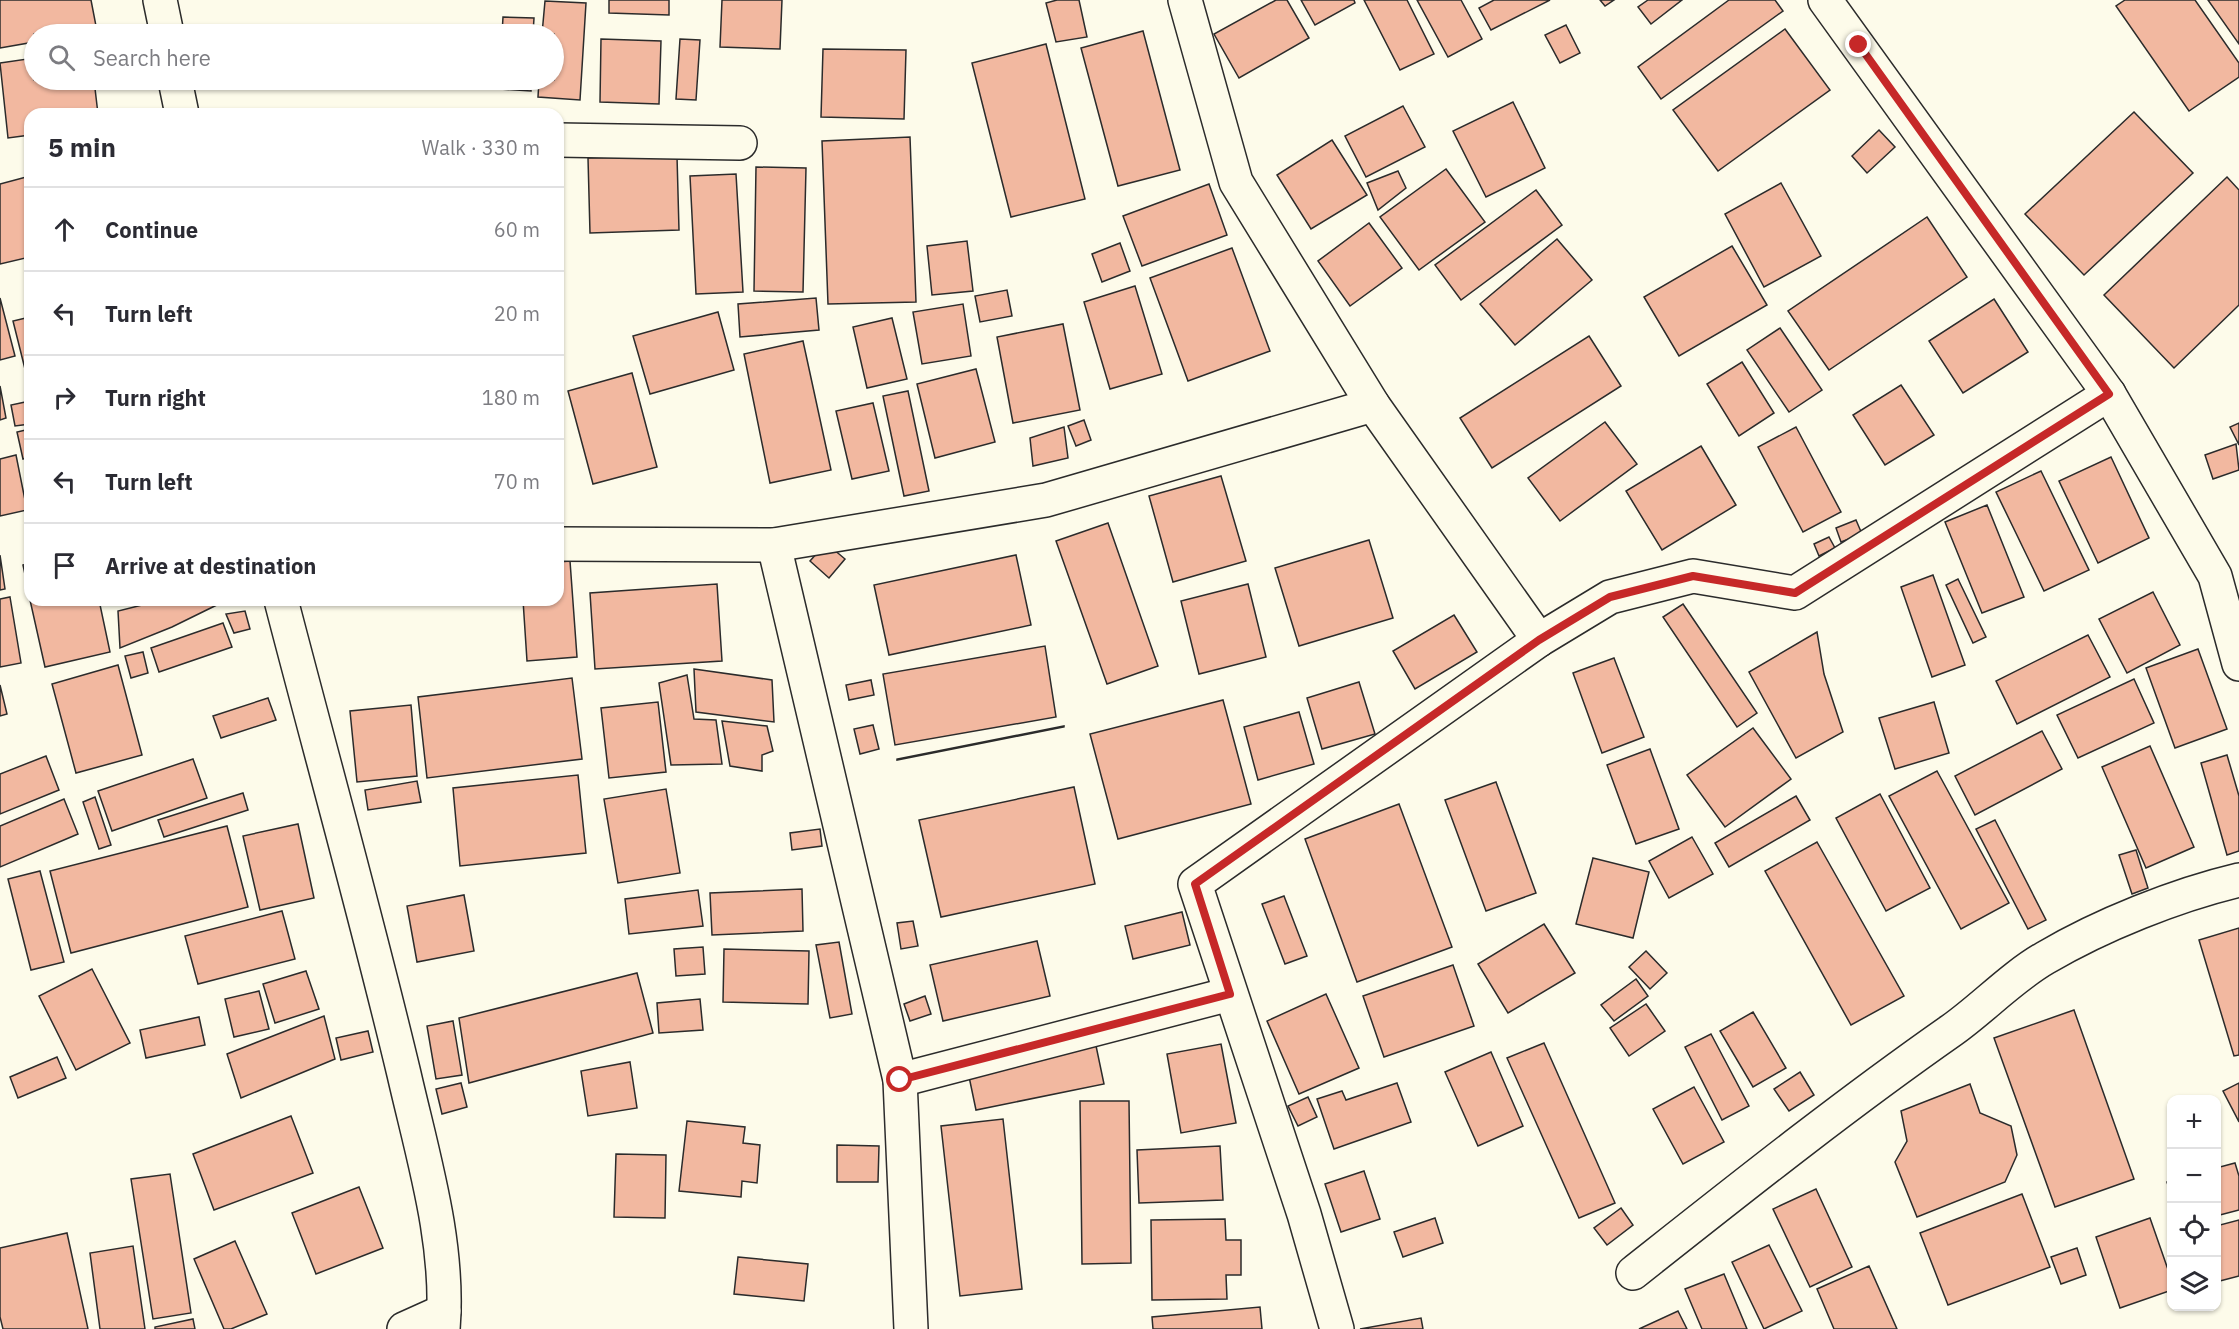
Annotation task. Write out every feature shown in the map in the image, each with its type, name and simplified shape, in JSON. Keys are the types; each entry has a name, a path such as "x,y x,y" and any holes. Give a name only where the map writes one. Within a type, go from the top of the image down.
{"street":[{"path":"160,0 165,24"},
{"path":"1185,0 1236,182 1373,405 1539,640"},
{"path":"1825,0 2109,394 2215,576 2239,664"},
{"path":"177,90 181,108"},
{"path":"564,140 740,142"},
{"path":"1337,1329 1304,1214 1195,884 1539,640 1610,597 1693,576 1795,593 2109,394"},
{"path":"564,544 774,545 1046,500 1373,405"},
{"path":"774,545 900,1080 912,1329"},
{"path":"283,606 388,1007 422,1150 440,1243 444,1320 404,1329"},
{"path":"1633,1273 1870,1087 1971,1016 2044,958 2197,890 2239,880"},
{"path":"900,1080 1230,994"}],"building":[{"path":"0,0 91,0 96,24 24,24 24,44 0,48"},
{"path":"609,0 669,0 669,15 609,13"},
{"path":"722,0 782,0 780,49 720,47"},
{"path":"1057,0 1079,0 1087,37 1056,42 1046,3"},
{"path":"1276,0 1287,0 1309,38 1239,78 1214,34"},
{"path":"1301,0 1354,0 1355,3 1315,25"},
{"path":"1364,0 1407,0 1434,54 1400,70"},
{"path":"1417,0 1461,0 1482,39 1448,57"},
{"path":"1494,0 1550,0 1491,30 1479,8"},
{"path":"1600,0 1614,0 1605,6"},
{"path":"1648,0 1682,0 1651,24 1638,7"},
{"path":"1729,0 1775,0 1783,11 1661,99 1638,67"},
{"path":"2125,0 2195,0 2239,63 2239,77 2189,111 2116,6"},
{"path":"2208,0 2239,0 2239,44"},
{"path":"545,1 586,3 580,100 538,97 538,90 564,90 564,24 543,24"},
{"path":"503,17 534,18 534,24 503,24"},
{"path":"1566,25 1580,53 1560,63 1545,35"},
{"path":"1785,29 1830,90 1718,171 1673,110"},
{"path":"1143,31 1180,170 1118,186 1081,48"},
{"path":"601,39 661,41 659,104 600,102"},
{"path":"680,39 700,40 696,100 676,99"},
{"path":"1046,44 1085,199 1011,217 972,63"},
{"path":"823,49 906,50 904,119 821,117"},
{"path":"24,59 24,90 95,90 97,108 24,108 24,136 8,138 0,63"},
{"path":"1513,102 1545,168 1486,197 1453,131"},
{"path":"1403,106 1425,147 1366,177 1345,136"},
{"path":"2134,112 2193,173 2084,275 2025,214"},
{"path":"1879,130 1895,147 1867,173 1852,156"},
{"path":"910,137 916,302 828,304 822,141"},
{"path":"1332,140 1367,195 1311,229 1277,175"},
{"path":"677,156 679,230 590,233 588,158"},
{"path":"756,167 806,168 803,292 754,291"},
{"path":"1446,169 1485,222 1419,270 1380,217"},
{"path":"1398,171 1406,188 1378,210 1367,183"},
{"path":"736,174 743,292 696,294 690,176"},
{"path":"2227,177 2239,190 2239,305 2174,368 2104,295"},
{"path":"24,178 24,258 0,264 0,184"},
{"path":"1781,183 1821,256 1764,287 1725,214"},
{"path":"1209,184 1227,235 1142,266 1123,216"},
{"path":"1536,190 1562,225 1461,300 1435,265"},
{"path":"1927,217 1967,277 1829,370 1788,311"},
{"path":"1369,223 1402,268 1350,306 1318,261"},
{"path":"1557,239 1592,280 1515,345 1480,304"},
{"path":"967,241 973,291 932,295 927,246"},
{"path":"1120,243 1130,271 1102,282 1092,254"},
{"path":"1732,246 1767,305 1679,356 1644,297"},
{"path":"1232,248 1270,351 1188,381 1150,278"},
{"path":"1135,286 1162,374 1110,389 1084,302"},
{"path":"1007,290 1012,316 980,322 975,296"},
{"path":"0,298 15,356 0,360"},
{"path":"816,298 819,330 740,337 738,304"},
{"path":"1994,299 2028,352 1963,393 1929,341"},
{"path":"963,304 971,356 922,364 913,312"},
{"path":"718,312 734,370 650,394 633,336"},
{"path":"24,318 24,365 13,321"},
{"path":"892,318 907,379 867,388 853,327"},
{"path":"1063,324 1080,410 1013,423 997,337"},
{"path":"1780,328 1822,390 1789,412 1747,350"},
{"path":"1589,336 1621,386 1492,468 1460,418"},
{"path":"803,341 831,470 770,483 744,354"},
{"path":"1742,362 1774,413 1739,436 1707,384"},
{"path":"976,369 995,442 935,458 917,384"},
{"path":"632,373 657,467 593,484 568,391"},
{"path":"1901,385 1934,435 1885,465 1853,415"},
{"path":"0,386 6,418 0,420"},
{"path":"908,391 929,491 904,496 883,396"},
{"path":"24,402 24,425 15,426 11,405"},
{"path":"873,403 889,471 852,479 836,411"},
{"path":"1084,420 1091,440 1076,446 1068,426"},
{"path":"1605,422 1637,464 1560,521 1528,478"},
{"path":"2239,423 2239,445 2230,427"},
{"path":"1064,427 1068,458 1033,466 1030,438"},
{"path":"1796,427 1841,512 1803,532 1758,447"},
{"path":"24,430 23,459 17,432"},
{"path":"2236,444 2239,470 2213,479 2205,455"},
{"path":"1701,446 1736,505 1662,550 1626,491"},
{"path":"16,455 24,495 24,511 0,516 0,459"},
{"path":"2111,457 2149,538 2098,563 2059,481"},
{"path":"2041,471 2089,570 2044,591 1996,492"},
{"path":"1221,476 1246,561 1173,582 1149,496"},
{"path":"1987,505 2024,597 1982,613 1945,522"},
{"path":"1856,520 1862,534 1841,542 1836,528"},
{"path":"1108,523 1158,666 1107,684 1056,541"},
{"path":"1829,537 1835,548 1819,556 1814,544"},
{"path":"1369,540 1393,618 1299,646 1275,568"},
{"path":"826,543 845,559 829,578 810,561"},
{"path":"0,555 5,589 0,590"},
{"path":"1016,555 1031,625 889,655 874,585"},
{"path":"570,561 577,657 527,661 523,606 564,606 564,562"},
{"path":"1933,575 1965,665 1932,677 1901,587"},
{"path":"1958,579 1986,637 1973,643 1946,585"},
{"path":"717,584 722,661 595,669 590,593"},
{"path":"1248,584 1266,657 1199,674 1181,601"},
{"path":"2153,592 2180,645 2127,673 2099,619"},
{"path":"10,597 21,663 0,667 0,599"},
{"path":"1683,604 1757,713 1737,727 1663,617"},
{"path":"31,606 100,606 110,652 45,667"},
{"path":"138,606 215,606 172,627 120,648 118,611"},
{"path":"245,611 250,629 234,633 226,614"},
{"path":"1454,615 1477,652 1415,689 1393,651"},
{"path":"223,623 232,647 159,672 151,648"},
{"path":"1817,632 1824,674 1843,732 1796,758 1749,672"},
{"path":"2088,635 2110,677 2017,724 1996,681"},
{"path":"1045,646 1056,717 895,745 883,674"},
{"path":"2198,649 2227,729 2175,748 2146,668"},
{"path":"143,652 148,673 131,678 125,656"},
{"path":"1614,658 1644,737 1602,753 1573,673"},
{"path":"118,665 142,755 76,773 52,684"},
{"path":"694,669 772,680 774,722 696,712"},
{"path":"687,675 694,719 716,720 722,764 671,765 659,683"},
{"path":"572,678 582,759 427,778 418,697"},
{"path":"2134,679 2154,723 2078,758 2057,715"},
{"path":"871,680 874,695 849,700 846,685"},
{"path":"1359,682 1375,734 1322,749 1307,698"},
{"path":"0,685 7,714 0,716"},
{"path":"268,698 276,720 221,738 213,716"},
{"path":"1223,700 1251,804 1118,839 1090,734"},
{"path":"658,702 666,772 609,778 601,708"},
{"path":"1934,702 1949,753 1895,769 1879,718"},
{"path":"411,705 417,776 357,782 350,711"},
{"path":"1299,712 1314,764 1258,780 1244,727"},
{"path":"722,721 767,726 773,751 762,755 762,771 730,766"},
{"path":"873,725 879,749 860,754 854,729"},
{"path":"1064,727 897,760 897,759"},
{"path":"1753,728 1791,779 1725,827 1687,775"},
{"path":"2042,731 2062,769 1975,815 1955,776"},
{"path":"2150,746 2194,847 2146,868 2102,767"},
{"path":"1650,749 1679,829 1636,844 1607,765"},
{"path":"2227,755 2239,796 2239,851 2227,855 2201,763"},
{"path":"46,756 59,790 0,814 0,774"},
{"path":"193,759 207,798 112,831 98,791"},
{"path":"1937,771 2009,903 1961,929 1889,796"},
{"path":"578,775 586,853 460,866 453,788"},
{"path":"417,781 421,802 368,810 365,790"},
{"path":"1496,782 1536,893 1486,911 1445,800"},
{"path":"1074,787 1095,884 941,917 919,820"},
{"path":"666,789 680,873 618,883 604,799"},
{"path":"243,793 248,810 164,837 158,820"},
{"path":"1880,794 1930,888 1886,911 1836,818"},
{"path":"1796,796 1810,820 1729,867 1715,843"},
{"path":"95,797 111,845 99,849 83,802"},
{"path":"64,799 78,834 0,867 0,826"},
{"path":"1399,804 1452,947 1357,982 1305,839"},
{"path":"1995,820 2046,920 2028,929 1976,829"},
{"path":"298,824 314,898 260,910 243,836"},
{"path":"227,826 248,907 71,953 50,871"},
{"path":"820,829 822,846 792,850 790,833"},
{"path":"1692,837 1713,874 1669,898 1649,861"},
{"path":"1817,842 1904,996 1851,1025 1765,871"},
{"path":"2136,850 2148,888 2132,894 2119,855"},
{"path":"1593,858 1649,872 1633,938 1576,924"},
{"path":"40,871 64,962 31,970 8,879"},
{"path":"802,889 803,931 712,935 710,893"},
{"path":"698,890 703,926 629,934 625,899"},
{"path":"464,895 474,951 417,962 407,906"},
{"path":"1284,896 1307,956 1285,964 1262,904"},
{"path":"282,911 295,959 198,984 185,936"},
{"path":"1182,912 1190,945 1133,959 1125,926"},
{"path":"913,921 918,946 901,949 897,923"},
{"path":"1544,924 1575,973 1508,1013 1478,964"},
{"path":"2239,928 2239,1055 2234,1056 2199,940"},
{"path":"1037,941 1050,996 943,1021 930,965"},
{"path":"839,942 852,1014 830,1018 816,945"},
{"path":"703,947 705,974 676,976 674,949"},
{"path":"724,949 809,951 808,1004 723,1002"},
{"path":"1646,951 1667,973 1650,989 1629,967"},
{"path":"1453,965 1474,1026 1384,1057 1363,996"},
{"path":"92,969 130,1043 76,1070 39,996"},
{"path":"306,971 319,1009 275,1023 263,984"},
{"path":"637,973 653,1033 469,1083 459,1018"},
{"path":"1636,979 1648,996 1614,1021 1601,1005"},
{"path":"259,991 269,1029 234,1037 225,999"},
{"path":"1326,994 1359,1068 1299,1094 1267,1021"},
{"path":"925,996 931,1014 910,1021 904,1004"},
{"path":"700,999 703,1030 659,1033 657,1003"},
{"path":"1646,1004 1665,1031 1629,1056 1610,1028"},
{"path":"2074,1010 2134,1179 2055,1207 1994,1038"},
{"path":"1753,1012 1786,1068 1753,1087 1720,1031"},
{"path":"324,1016 335,1059 241,1098 227,1054"},
{"path":"199,1017 205,1045 146,1058 140,1030"},
{"path":"453,1021 462,1075 436,1079 427,1026"},
{"path":"368,1031 373,1052 341,1060 336,1038"},
{"path":"1711,1034 1749,1106 1722,1120 1685,1047"},
{"path":"1095,1041 1104,1084 976,1110 967,1067"},
{"path":"1544,1043 1615,1203 1579,1218 1507,1058"},
{"path":"1221,1044 1236,1123 1181,1133 1167,1054"},
{"path":"1491,1052 1523,1126 1478,1146 1445,1072"},
{"path":"57,1057 66,1078 18,1098 10,1077"},
{"path":"630,1062 637,1108 588,1116 581,1071"},
{"path":"1800,1072 1814,1095 1789,1111 1774,1089"},
{"path":"461,1083 467,1107 442,1114 436,1089"},
{"path":"1397,1083 1411,1122 1334,1149 1317,1099 1342,1091 1346,1100"},
{"path":"2239,1083 2239,1122 2223,1091"},
{"path":"1970,1084 1980,1113 2011,1126 2017,1155 2005,1182 1917,1217 1895,1162 1907,1141 1901,1111"},
{"path":"1694,1087 1724,1142 1683,1164 1653,1109"},
{"path":"1308,1097 1317,1117 1298,1126 1288,1106"},
{"path":"1080,1101 1129,1101 1131,1263 1082,1264"},
{"path":"291,1116 313,1173 214,1210 193,1154"},
{"path":"1003,1119 1022,1289 960,1296 941,1126"},
{"path":"687,1121 745,1127 743,1143 760,1145 757,1183 742,1181 741,1197 679,1191"},
{"path":"837,1145 879,1146 878,1182 837,1182"},
{"path":"1220,1146 1223,1200 1139,1203 1137,1150"},
{"path":"616,1154 666,1155 665,1218 614,1217"},
{"path":"2235,1163 2239,1176 2239,1210 2221,1215 2221,1203 2221,1167"},
{"path":"1364,1171 1380,1219 1341,1232 1325,1184"},
{"path":"170,1174 191,1313 153,1319 131,1179"},
{"path":"359,1187 383,1248 316,1274 292,1213"},
{"path":"1816,1189 1852,1267 1810,1287 1773,1209"},
{"path":"2022,1194 2050,1267 1948,1305 1920,1233"},
{"path":"1621,1208 1633,1225 1607,1245 1594,1228"},
{"path":"1435,1218 1443,1243 1403,1257 1394,1232"},
{"path":"2150,1218 2167,1267 2167,1292 2120,1308 2096,1237"},
{"path":"1225,1219 1226,1240 1241,1240 1241,1275 1226,1275 1227,1299 1152,1300 1151,1220"},
{"path":"2239,1220 2239,1276 2221,1281 2221,1257 2221,1225"},
{"path":"67,1233 88,1329 3,1329 0,1317 0,1248"},
{"path":"235,1241 267,1314 231,1329 224,1329 194,1259"},
{"path":"1769,1245 1802,1311 1764,1329 1732,1262"},
{"path":"133,1246 145,1329 100,1329 90,1253"},
{"path":"2077,1248 2086,1275 2061,1284 2051,1257"},
{"path":"738,1257 808,1264 804,1301 734,1294"},
{"path":"1869,1266 1897,1329 1834,1329 1817,1289"},
{"path":"1724,1274 1747,1329 1702,1329 1685,1289"},
{"path":"1260,1307 1262,1329 1153,1329 1152,1317"},
{"path":"1678,1311 1687,1329 1639,1329"},
{"path":"1421,1318 1423,1329 1360,1329"},
{"path":"193,1319 195,1329 155,1329 155,1327"}],"route":[{"path":"900,1080 1230,994 1195,884 1539,640 1610,597 1693,576 1795,593 2109,394 1859,45"}]}
